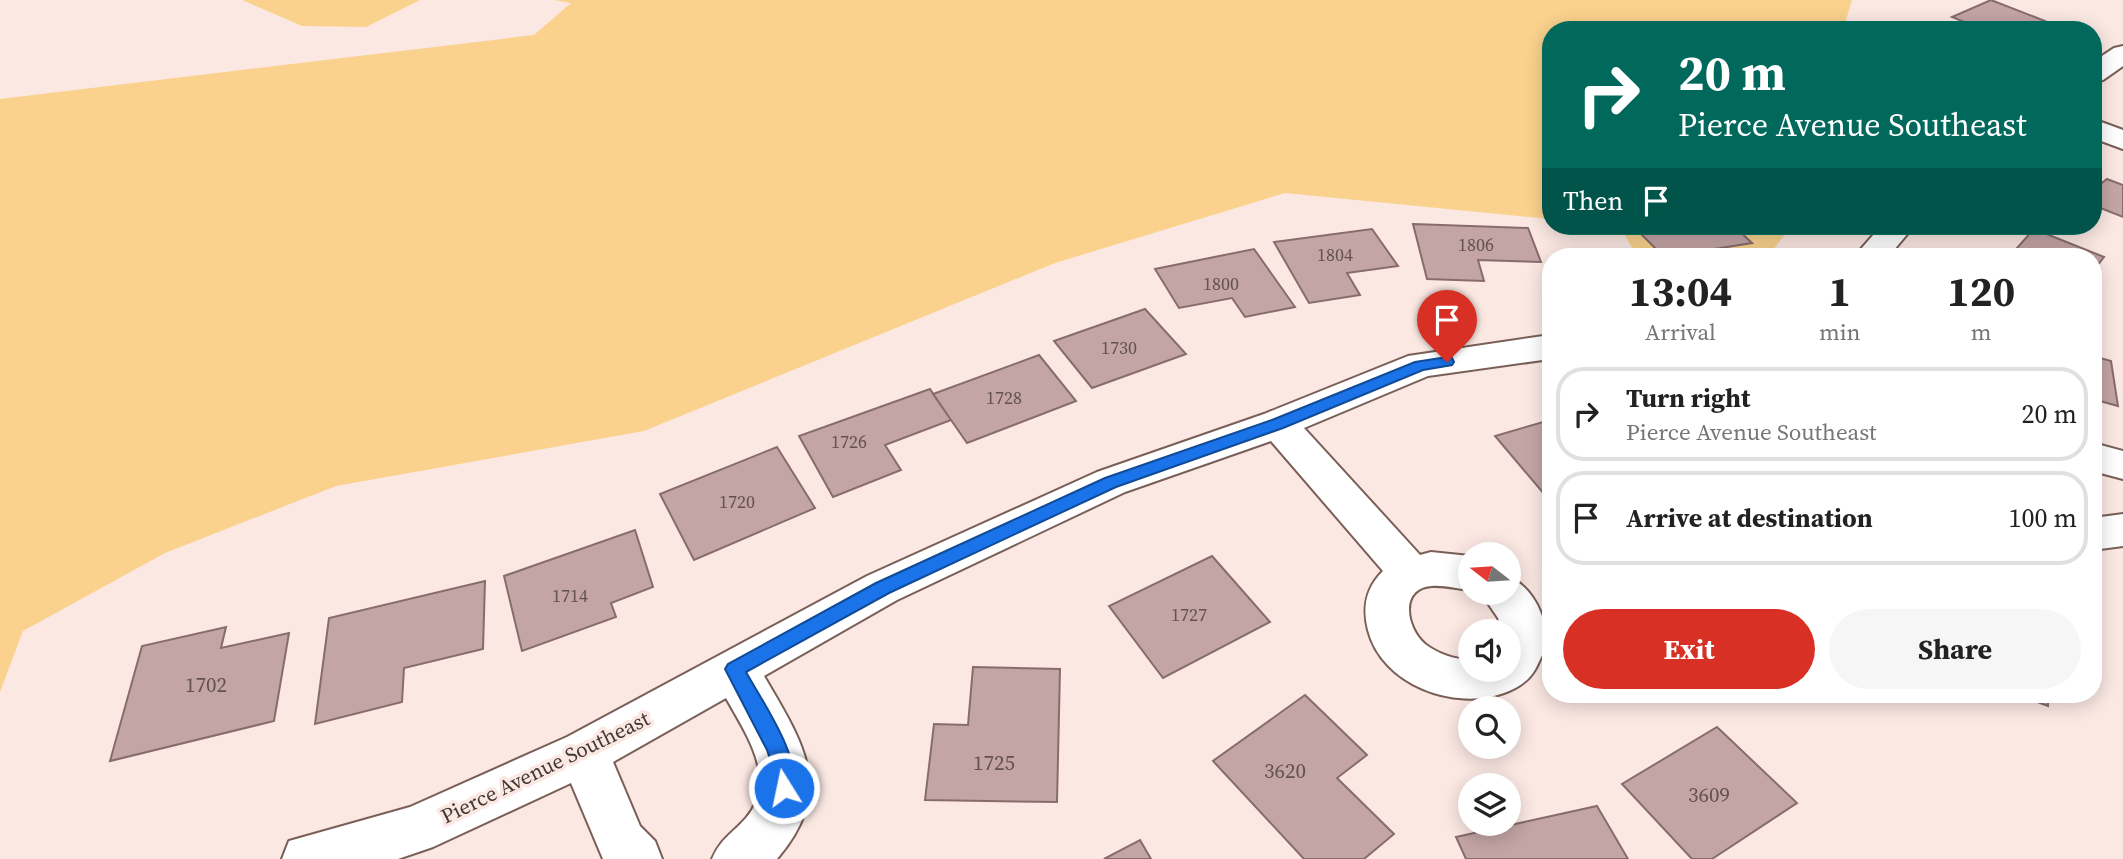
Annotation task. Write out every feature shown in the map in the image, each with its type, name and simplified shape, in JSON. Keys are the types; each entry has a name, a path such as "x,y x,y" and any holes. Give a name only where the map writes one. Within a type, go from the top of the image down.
{"street":[{"path":"2102,68 2123,54"},
{"path":"2102,132 2123,140"},
{"path":"1878,248 1890,235"},
{"name":"Pierce Avenue Southeast","path":"308,859 415,830 584,753 882,588 1111,482 1278,424 1421,365 1542,348"},
{"path":"1278,424 1410,573"},
{"path":"2102,460 2123,466"},
{"path":"2102,533 2123,530"},
{"path":"1458,570 1429,568 1410,573 1395,584 1385,600 1384,618 1392,638 1407,656 1428,671 1458,679"},
{"path":"1521,620 1525,631 1521,653"},
{"path":"735,669 776,748 785,774 783,803 767,833 738,859"},
{"path":"584,753 622,844 636,859"}],"shaded area":[{"path":"242,0 420,0 366,27 302,26"},
{"path":"554,0 1852,0 1846,21 1542,21 1542,218 1285,193 1055,263 644,431 336,486 165,553 23,631 0,692 0,99 534,35 571,3"},
{"path":"1625,235 1785,235 1774,248 1632,248"}],"building":[{"path":"1991,0 2045,21 1962,21 1952,17"},
{"path":"2107,179 2123,185 2123,217 2102,209 2102,183"},
{"path":"1413,224 1528,228 1541,262 1478,260 1484,281 1427,279"},
{"path":"1372,229 1398,266 1347,273 1360,295 1309,303 1274,242"},
{"path":"1642,235 1744,235 1752,243 1721,248 1655,248"},
{"path":"2029,235 2049,235 2082,248 2017,248"},
{"path":"1254,249 1295,307 1245,317 1232,298 1179,308 1155,269"},
{"path":"1145,309 1186,354 1092,388 1054,341"},
{"path":"1039,355 1076,401 967,443 933,394"},
{"path":"2102,358 2111,361 2118,406 2102,402"},
{"path":"930,389 951,420 885,445 901,470 833,497 799,436"},
{"path":"1542,422 1542,492 1495,436"},
{"path":"777,447 815,508 694,560 660,494"},
{"path":"635,530 653,587 611,603 616,617 522,651 504,576"},
{"path":"1212,556 1270,622 1163,678 1109,606"},
{"path":"485,581 483,649 404,668 402,702 315,724 329,618"},
{"path":"226,627 221,648 289,633 274,721 110,761 142,646"},
{"path":"973,667 1060,669 1057,802 925,800 934,724 968,725"},
{"path":"1305,695 1367,755 1337,778 1394,834 1364,859 1304,859 1213,761"},
{"path":"1717,727 1797,803 1712,859 1692,859 1622,784"},
{"path":"1597,806 1628,859 1466,859 1456,837 1521,836 1521,823"},
{"path":"1140,840 1151,859 1104,859"}],"route":[{"path":"784,788 785,774 776,748 735,669 882,588 1111,482 1278,424 1421,365 1447,362"}]}
